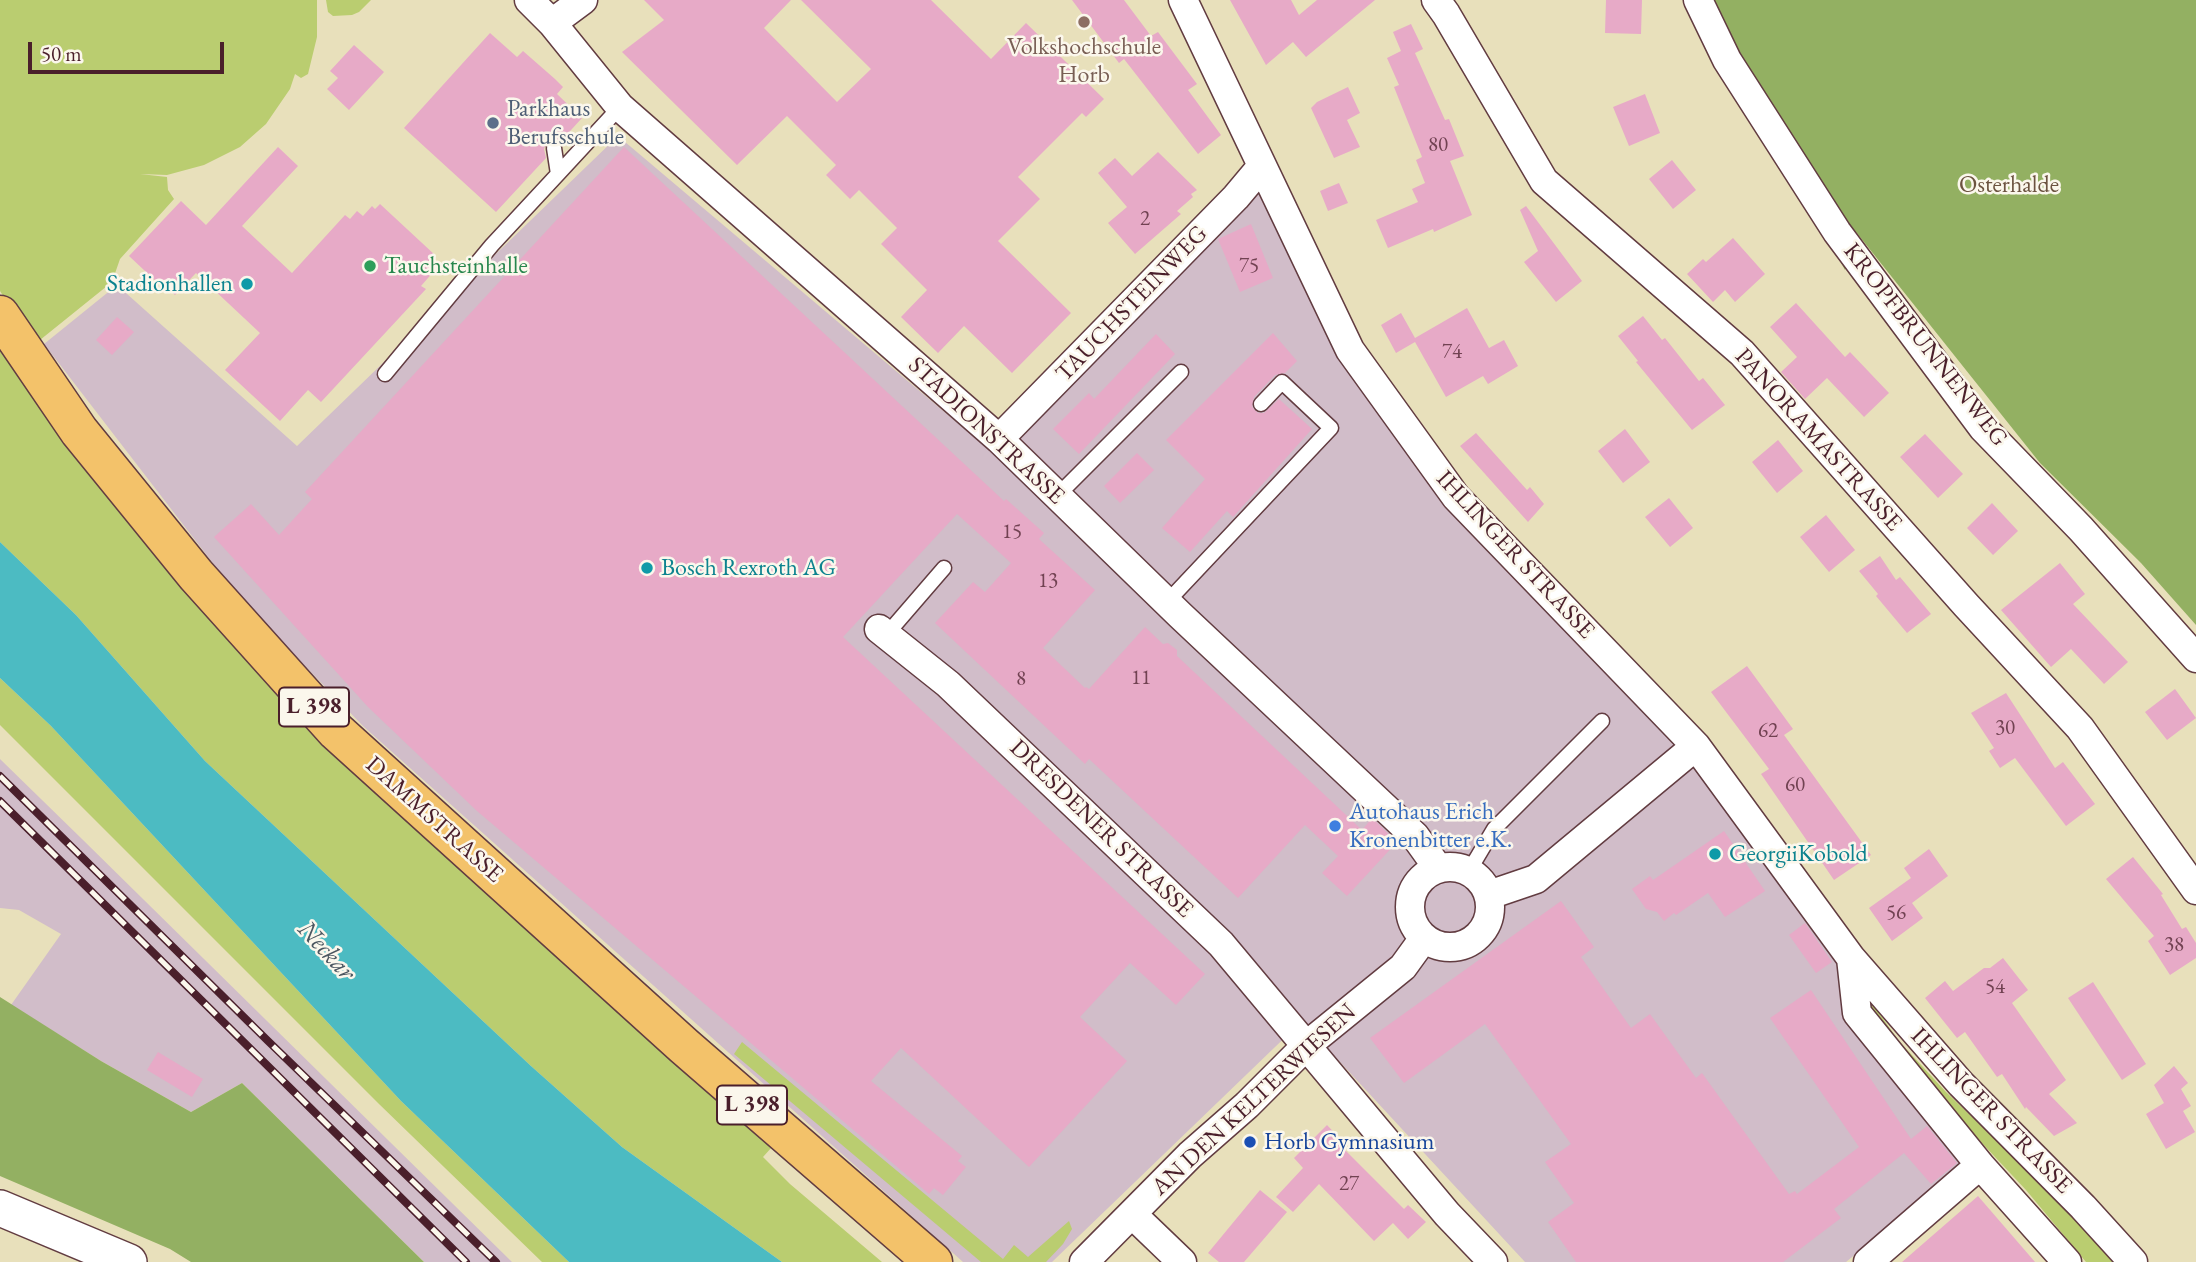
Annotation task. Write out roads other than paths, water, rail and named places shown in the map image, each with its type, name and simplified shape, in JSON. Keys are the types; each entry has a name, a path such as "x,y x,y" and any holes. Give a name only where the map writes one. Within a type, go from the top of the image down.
{"main road":[{"name":"DAMMSTRASSE","path":"0,316 79,431 196,575 336,731 684,1046 933,1262"}],"street":[{"name":"STADIONSTRASSE","path":"529,0 552,23 620,107 999,439 1415,836 1438,869"},
{"path":"552,23 583,0"},
{"name":"IHLINGER STRASSE","path":"1183,0 1350,350 1456,497 1696,746 1851,958 1961,1084 2083,1206 2133,1262"},
{"name":"KROPFBRUNNENWEG","path":"1698,0 1727,61 1837,232 1983,428 2081,529 2196,658"},
{"name":"PANORAMASTRASSE","path":"1448,5 1544,181 1742,353 1966,605 2080,728 2196,890"},
{"name":"TAUCHSTEINWEG","path":"999,439 1236,197 1262,166"},
{"name":"DRESDENER STRASSE","path":"883,632 948,684 1221,944 1447,1213 1493,1262"},
{"path":"1489,895 1536,879 1696,746"},
{"path":"1451,867 1469,871 1483,884 1489,895 1491,908 1488,921 1472,942 1460,947 1434,945 1416,929 1411,918 1412,894 1427,874 1438,869 1451,867"},
{"name":"AN DEN KELTERWIESEN","path":"1084,1262 1190,1155 1247,1105 1307,1045 1402,967 1424,938"},
{"name":"IHLINGER STRASSE","path":"1851,958 1857,1013 1980,1165 2067,1262"},
{"path":"1868,1262 1980,1165"},
{"path":"0,1208 129,1262"},
{"path":"1132,1214 1182,1262"}],"lane":[{"path":"385,374 492,245 620,107"},
{"path":"554,148 558,174"},
{"path":"1057,496 1181,372"},
{"path":"1167,602 1331,428 1282,382 1261,404"},
{"path":"883,632 944,568"},
{"path":"1469,871 1494,830 1602,721"}],"water":[{"name":"Neckar","path":"0,542 76,615 205,761 531,1066 622,1147 782,1262 569,1262 401,1101 51,726 0,678"}],"railway":[{"path":"0,776 496,1262"},
{"path":"0,801 466,1262"}],"place":[{"name":"Volkshochschule Horb","path":"1084,22"},
{"name":"Parkhaus Berufsschule","path":"493,123"},
{"name":"Tauchsteinhalle","path":"370,266"},
{"name":"Stadionhallen","path":"247,284"},
{"name":"Bosch Rexroth AG","path":"647,568"},
{"name":"Autohaus Erich Kronenbitter e.K.","path":"1335,826"},
{"name":"GeorgiiKobold","path":"1715,854"},
{"name":"Horb Gymnasium","path":"1250,1142"}],"park label":[{"name":"Osterhalde","path":"2009,185"}]}
